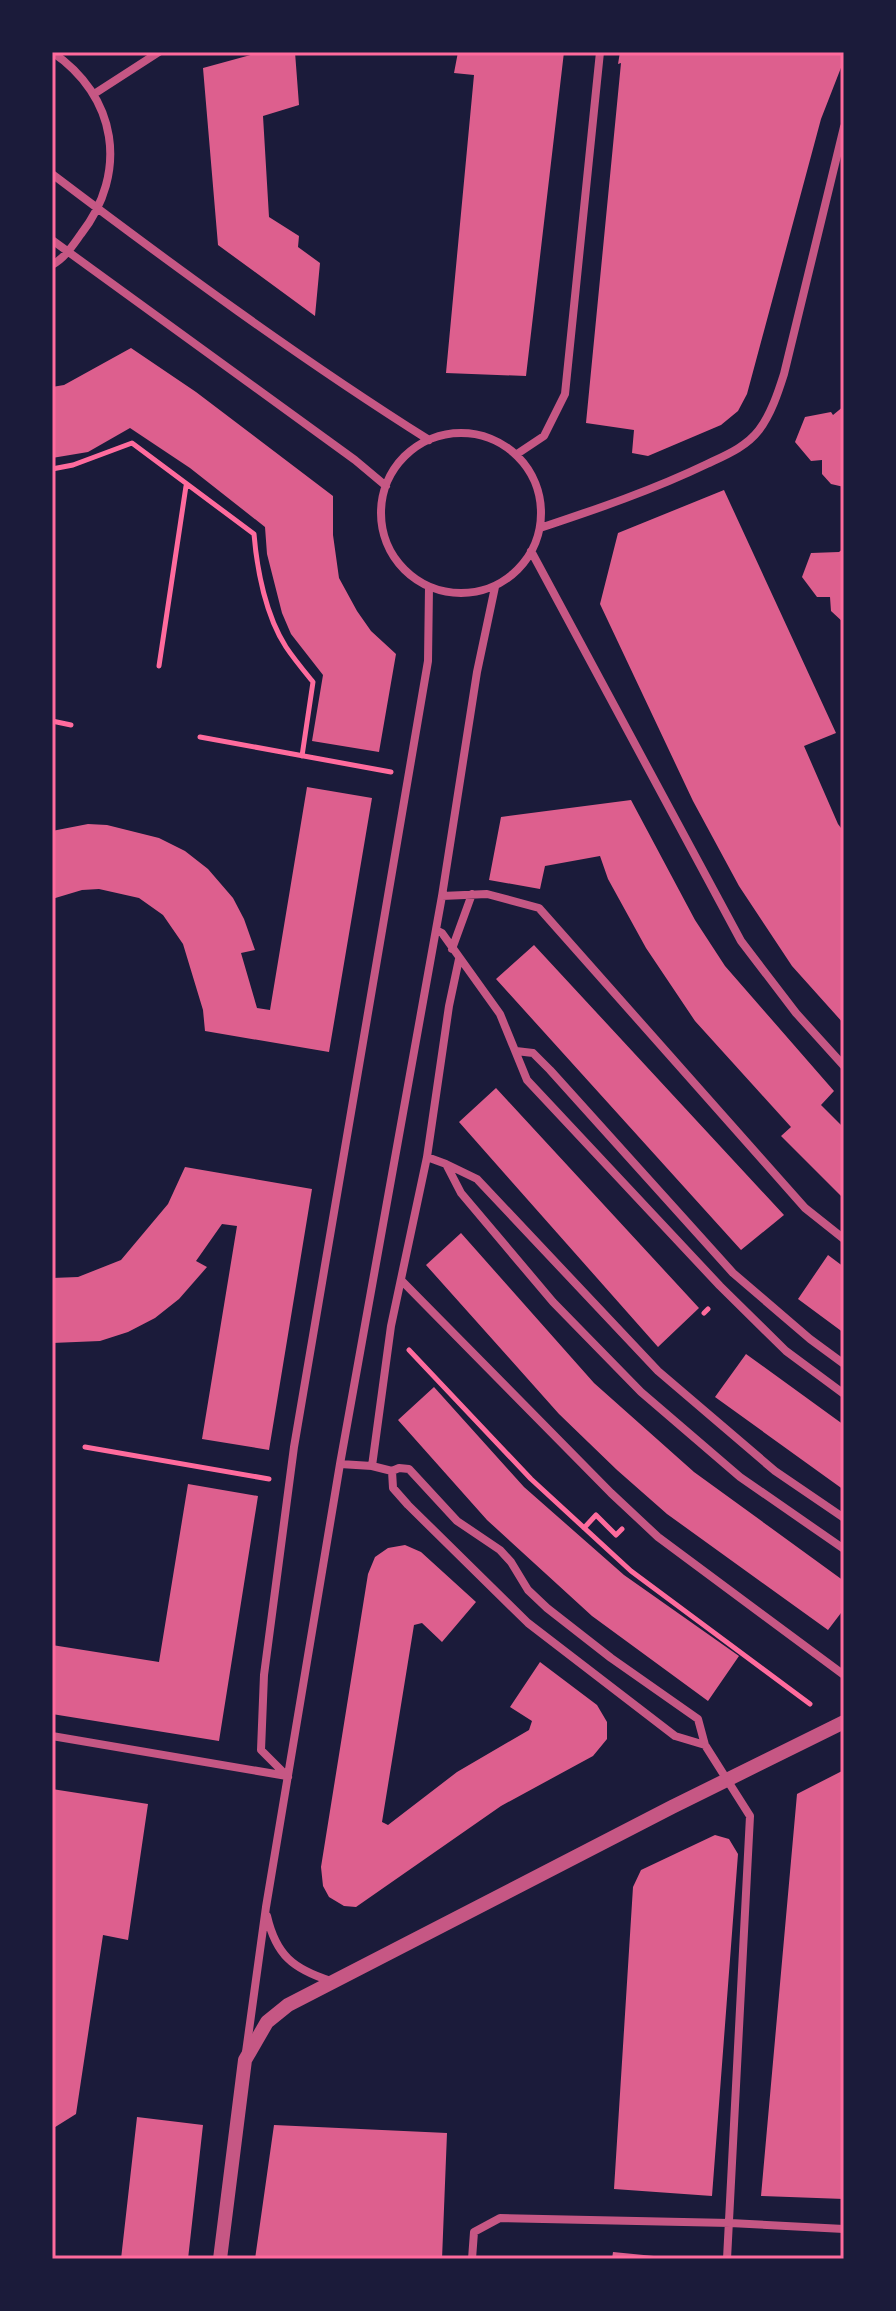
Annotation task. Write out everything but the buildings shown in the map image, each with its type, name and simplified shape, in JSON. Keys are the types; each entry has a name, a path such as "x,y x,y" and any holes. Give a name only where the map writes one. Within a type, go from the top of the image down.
{"street":[{"path":"52,52 70,64 94,94 104,119 111,153 109,182 99,210 68,252 52,265"},
{"path":"94,94 159,52"},
{"path":"517,454 544,436 565,394 600,52"},
{"path":"540,528 613,505 678,478 741,447 759,431 776,399 784,374 844,127"},
{"path":"52,174 142,243 381,410 429,440"},
{"path":"52,240 355,460 386,486"},
{"path":"451,434 475,434 517,454 532,477 540,504 540,528 531,551 519,568 495,587 457,593 429,587 408,574 393,556 383,533 381,510 386,486 403,459 429,440 451,434"},
{"path":"531,551 741,941 796,1013 844,1066"},
{"path":"288,1777 261,1750 264,1675 294,1447 428,661 429,587"},
{"path":"220,2259 266,1907 340,1464 442,896 477,672 495,587"},
{"path":"452,949 472,894"},
{"path":"442,896 487,894 539,908 805,1208 844,1239"},
{"path":"436,930 442,933 500,1014 527,1080 720,1286 786,1351 844,1394"},
{"path":"372,1466 391,1326 427,1157 459,959"},
{"path":"516,1051 533,1053 550,1070 733,1273 844,1364"},
{"path":"427,1157 477,1179 658,1371 775,1471 844,1518"},
{"path":"446,1164 461,1193 553,1302 641,1392 740,1477 844,1549"},
{"path":"401,1280 658,1537 844,1675"},
{"path":"340,1464 392,1471 409,1469 457,1521 500,1550 528,1590 547,1608 698,1719 705,1745 750,1816 727,2259"},
{"path":"392,1471 393,1488 408,1505 528,1623 675,1736 705,1745"},
{"path":"245,2060 267,2022 288,2005 844,1722"},
{"path":"52,1736 288,1777"},
{"path":"266,1907 272,1939 292,1964 335,1982"},
{"path":"472,2259 474,2232 500,2218 844,2229"}],"path":[{"path":"52,469 73,465 132,443 254,534 256,563 270,612 285,646 313,682 302,756"},
{"path":"159,666 186,486"},
{"path":"52,721 71,725"},
{"path":"200,737 396,773"},
{"path":"409,1350 531,1479 631,1571 810,1704"},
{"path":"85,1447 272,1479"}]}
